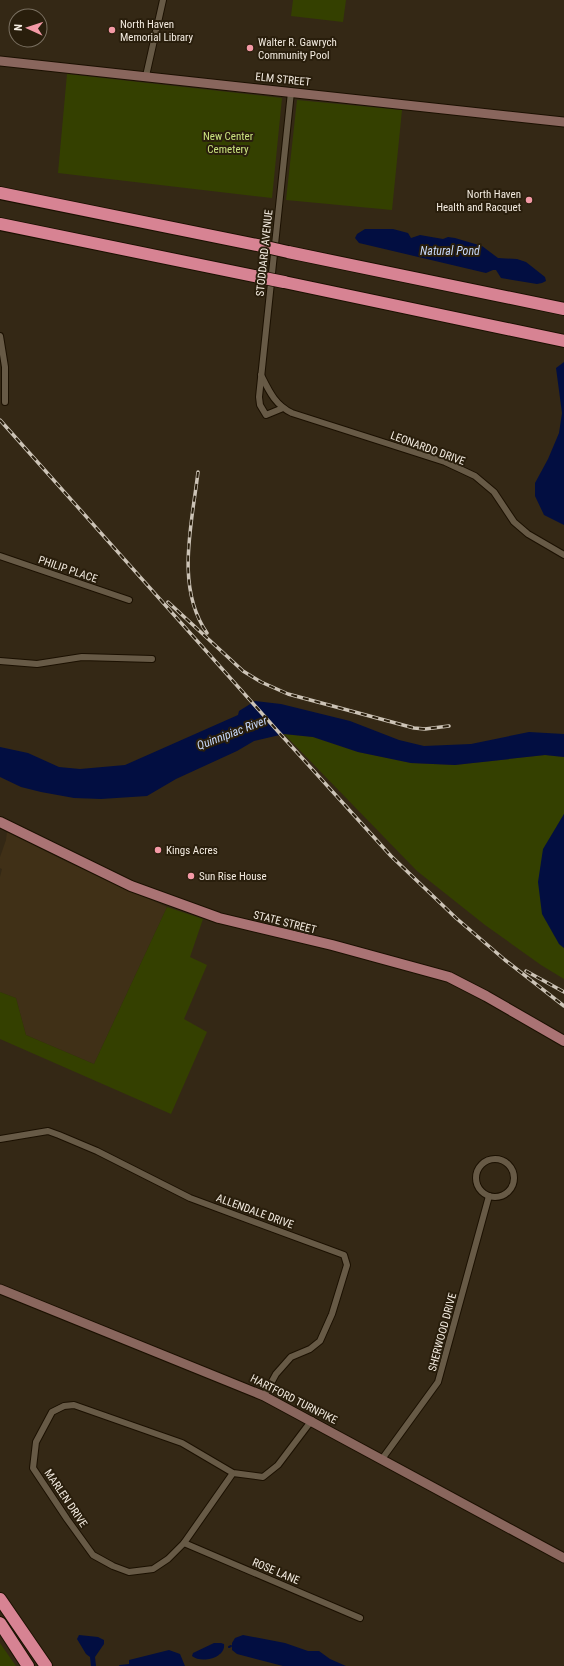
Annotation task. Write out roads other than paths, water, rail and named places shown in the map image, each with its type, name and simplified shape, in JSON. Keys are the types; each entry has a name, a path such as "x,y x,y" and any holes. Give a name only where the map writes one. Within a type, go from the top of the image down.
{"highway":[{"path":"0,193 564,309"},
{"path":"0,224 564,341"},
{"path":"0,1599 46,1666"},
{"path":"0,1623 28,1666"}],"main road":[{"name":"ELM STREET","path":"0,61 564,122"},
{"name":"STATE STREET","path":"0,822 131,886 219,918 332,945 449,977 486,996 564,1041"},
{"name":"HARTFORD TURNPIKE","path":"0,1289 264,1396 312,1420 447,1496 564,1558"}],"street":[{"path":"146,76 163,0"},
{"name":"STODDARD AVENUE","path":"283,408 266,415 259,401 291,92"},
{"path":"0,336 5,367 5,402"},
{"name":"LEONARDO DRIVE","path":"261,376 272,397 283,408 295,414 445,462 475,476 494,492 514,522 528,534 564,555"},
{"name":"PHILIP PLACE","path":"0,556 129,600"},
{"path":"0,661 37,664 82,657 152,659"},
{"name":"ALLENDALE DRIVE","path":"0,1139 48,1131 97,1151 190,1198 344,1255 347,1265 330,1319 320,1341 310,1349 291,1357 276,1374 264,1396"},
{"path":"494,1159 500,1160 510,1168 514,1180 508,1192 496,1197 490,1196 484,1194 477,1184 477,1173 483,1163 494,1159"},
{"name":"SHERWOOD DRIVE","path":"382,1459 438,1382 490,1196"},
{"name":"MARLEN DRIVE","path":"233,1473 184,1543 168,1559 153,1569 129,1572 93,1555 33,1468 36,1442 52,1412 64,1406 74,1405 182,1443 233,1473 263,1477 278,1465 312,1420"},
{"name":"ROSE LANE","path":"184,1543 360,1618"}],"water":[{"name":"Natural Pond","path":"365,229 393,229 408,233 411,238 420,235 443,239 448,237 455,238 482,246 498,258 517,259 526,262 545,277 546,281 537,284 501,278 496,270 486,273 359,243 355,238 357,234"},
{"path":"564,362 564,525 544,515 535,496 535,483 548,459 559,433 562,413 556,368"},
{"name":"Quinnipiac River","path":"255,701 281,704 350,721 399,740 424,746 471,744 529,732 564,734 564,757 545,755 455,765 411,763 358,752 313,737 284,734 254,741 237,751 176,779 147,796 101,799 74,798 21,787 0,777 0,747 28,753 59,767 80,769 125,765 238,715 239,711"},
{"path":"564,814 564,948 559,944 542,914 538,882 543,849"},
{"path":"79,1635 98,1637 104,1640 104,1644 95,1657 96,1666 91,1666 90,1657 86,1654 77,1639"},
{"path":"243,1635 285,1643 308,1651 319,1651 330,1659 346,1666 283,1666 237,1654 232,1650 232,1643 235,1638"},
{"path":"214,1643 224,1644 224,1649 217,1656 201,1659 192,1656 193,1653"},
{"path":"169,1650 180,1654 185,1666 129,1666 129,1660"}],"waterway":[{"path":"120,1666 129,1665"}],"railway":[{"path":"0,420 391,856 456,918 505,960 564,1006"},
{"path":"198,472 188,555 189,576 191,596 197,615 207,633"},
{"path":"168,602 243,671 261,682 288,694 414,728 425,729 449,726"},
{"path":"526,971 564,992"}],"place":[{"name":"North Haven Memorial Library","path":"112,30"},
{"name":"Walter R. Gawrych Community Pool","path":"250,48"},
{"name":"North Haven Health and Racquet","path":"529,200"},
{"name":"Kings Acres","path":"158,850"},
{"name":"Sun Rise House","path":"191,876"}],"park label":[{"name":"New Center Cemetery","path":"228,142"}]}
